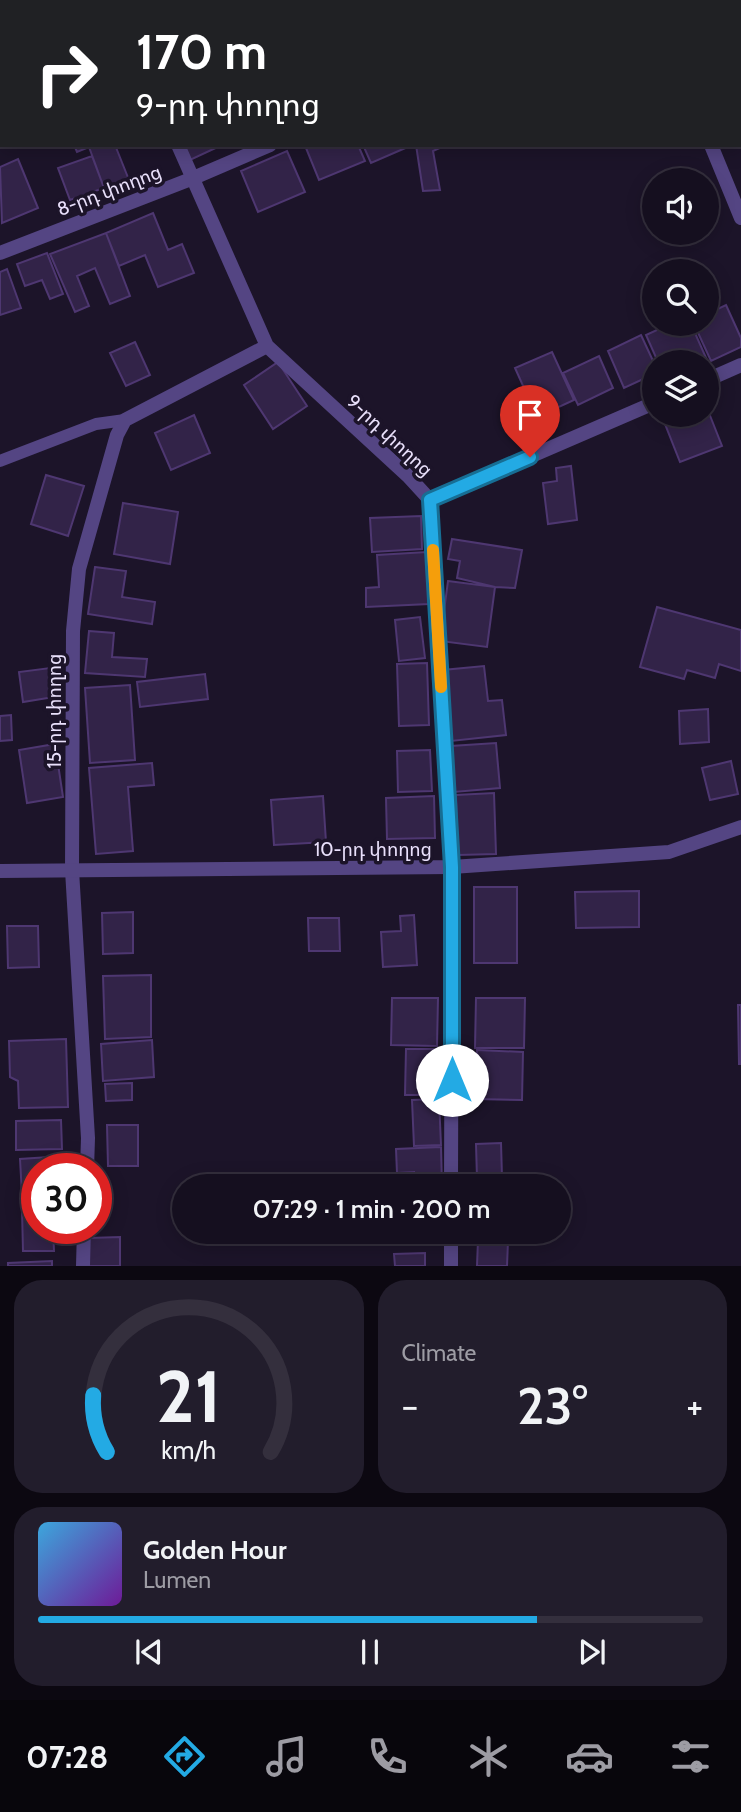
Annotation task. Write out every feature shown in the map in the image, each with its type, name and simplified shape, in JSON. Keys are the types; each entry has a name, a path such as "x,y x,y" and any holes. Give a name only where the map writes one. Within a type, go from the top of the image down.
{"street":[{"path":"125,420 267,346 179,147"},
{"name":"8-րդ փողոց","path":"0,253 191,179 265,147"},
{"path":"712,147 741,218"},
{"name":"9-րդ փողոց","path":"267,346 408,476 430,500 642,407"},
{"path":"719,375 741,365"},
{"name":"15-րդ փողոց","path":"88,1153 72,870 73,631 79,569 117,435 125,420"},
{"path":"430,500 452,867 451,1174"},
{"name":"10-րդ փողոց","path":"0,871 452,867 668,852 741,827"},
{"path":"83,1266 84,1244"},
{"path":"451,1244 451,1266"}],"lane":[{"path":"0,461 96,424 125,420"}],"building":[{"path":"75,147 89,147 77,152"},
{"path":"89,147 116,147 129,180 104,188"},
{"path":"184,147 218,147 190,160"},
{"path":"359,147 365,161 319,180 306,148"},
{"path":"364,147 408,147 371,163"},
{"path":"416,147 442,147 433,151 440,190 423,191"},
{"path":"287,151 305,192 258,212 241,171"},
{"path":"92,156 104,188 70,200 58,168"},
{"path":"18,159 38,208 2,223 0,167"},
{"path":"153,213 168,250 182,244 194,273 158,287 145,255 119,266 106,233"},
{"path":"106,233 130,296 110,304 95,268 77,276 89,306 75,312 50,254"},
{"path":"47,253 63,294 50,299 42,280 25,286 17,264"},
{"path":"7,269 21,308 0,315 0,272"},
{"path":"726,305 741,338 741,347 719,357 719,350 706,350 700,336 719,336 719,308"},
{"path":"641,335 648,350 642,350 642,380 624,388 608,351"},
{"path":"646,336 696,336 703,350 653,350"},
{"path":"135,342 150,375 126,386 110,353"},
{"path":"552,352 574,400 537,417 515,368"},
{"path":"599,356 613,388 578,405 563,373"},
{"path":"278,362 307,406 273,429 244,385"},
{"path":"194,415 210,453 171,470 155,433"},
{"path":"666,427 714,427 722,446 680,462"},
{"path":"571,466 577,520 548,524 543,483 557,481 556,468"},
{"path":"46,475 84,486 68,536 31,524"},
{"path":"123,503 178,512 170,564 114,554"},
{"path":"421,516 422,549 372,552 370,518"},
{"path":"452,539 522,550 515,588 495,587 457,578 460,561 448,559"},
{"path":"427,552 429,604 366,607 366,588 379,587 377,555"},
{"path":"95,567 126,571 122,597 155,602 152,624 88,614"},
{"path":"448,581 495,587 487,647 440,641"},
{"path":"657,607 741,630 741,671 719,664 715,678 687,670 684,679 640,667"},
{"path":"420,617 425,658 399,661 395,620"},
{"path":"89,631 114,633 112,657 147,659 145,677 85,673"},
{"path":"427,663 429,725 399,726 397,664"},
{"path":"484,666 488,701 502,700 506,735 451,741 443,670"},
{"path":"50,668 54,697 23,702 19,672"},
{"path":"205,674 208,699 140,707 137,682"},
{"path":"130,685 135,760 90,763 85,688"},
{"path":"708,709 709,742 680,744 679,711"},
{"path":"11,715 12,740 0,741 0,716"},
{"path":"496,743 500,788 454,792 451,746"},
{"path":"55,744 63,797 27,803 19,750"},
{"path":"430,750 432,791 398,792 397,751"},
{"path":"731,761 738,794 710,800 702,768"},
{"path":"152,763 154,785 128,787 133,851 96,854 89,768"},
{"path":"494,793 496,854 458,855 456,795"},
{"path":"323,796 326,842 274,845 271,800"},
{"path":"434,796 435,838 387,839 386,798"},
{"path":"474,887 517,887 517,963 474,963"},
{"path":"639,891 639,927 576,928 575,892"},
{"path":"133,912 133,953 103,954 102,913"},
{"path":"414,915 417,965 383,967 381,932 401,931 400,916"},
{"path":"308,918 339,918 340,951 309,951"},
{"path":"7,926 38,926 39,967 8,968"},
{"path":"151,975 151,1037 105,1039 103,976"},
{"path":"392,998 438,998 437,1046 391,1045"},
{"path":"476,998 525,998 524,1048 475,1048"},
{"path":"738,1005 741,1005 741,1064 739,1064"},
{"path":"66,1039 68,1107 19,1108 18,1081 10,1077 9,1041"},
{"path":"152,1040 154,1077 103,1081 101,1044"},
{"path":"406,1049 438,1049 438,1095 405,1095"},
{"path":"477,1050 523,1052 522,1100 475,1099"},
{"path":"132,1083 132,1100 106,1101 105,1084"},
{"path":"439,1099 441,1145 414,1146 412,1100"},
{"path":"61,1120 62,1149 16,1150 16,1121"},
{"path":"107,1125 138,1125 138,1166 112,1166 112,1153 108,1153"},
{"path":"501,1143 502,1174 477,1174 476,1144"},
{"path":"441,1147 442,1174 397,1173 396,1149"},
{"path":"112,1237 120,1237 120,1266 89,1266 89,1244 112,1244"},
{"path":"23,1244 54,1244 54,1251 23,1251"},
{"path":"478,1244 508,1244 507,1266 477,1266"},
{"path":"425,1253 425,1266 395,1266 394,1254"},
{"path":"52,1261 52,1266 8,1266 8,1263"}],"slow traffic":[{"path":"433,550 441,687"}],"route":[{"path":"452,1080 452,867 430,500 530,457"}]}
